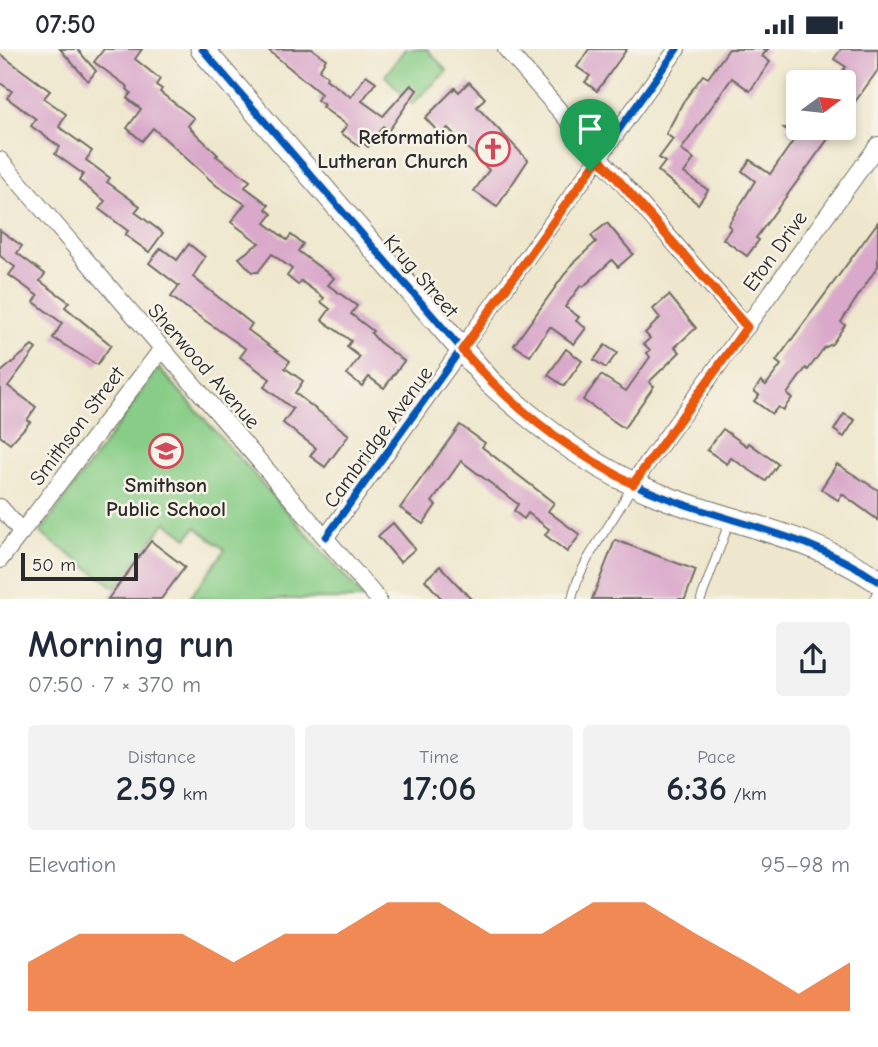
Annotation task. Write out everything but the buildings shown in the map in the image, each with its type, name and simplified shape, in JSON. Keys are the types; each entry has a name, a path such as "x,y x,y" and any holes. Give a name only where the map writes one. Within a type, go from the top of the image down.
{"street":[{"name":"Krug Street","path":"202,49 462,350 491,382 542,429 633,484 669,499 797,538 854,565 878,580"},
{"path":"506,49 747,327"},
{"name":"Cambridge Avenue","path":"326,537 677,49"},
{"name":"Eton Drive","path":"633,484 878,145"},
{"name":"Sherwood Avenue","path":"0,160 378,599"},
{"name":"Smithson Street","path":"0,560 161,350"},
{"path":"0,507 22,532"}],"lane":[{"path":"572,599 576,582 621,510 633,484"},
{"path":"701,599 731,517"},
{"path":"874,599 878,590"}],"green space":[{"path":"405,49 427,49 447,71 412,104 385,76"},
{"name":"Smithson Public School","path":"159,368 365,599 189,599 225,550 196,527 187,538 166,522 116,588 40,533"}],"cycle path":[{"path":"202,49 490,382 552,434 596,464 644,489 801,542 853,565 878,581"},
{"path":"326,537 677,49"}],"place":[{"name":"Reformation Lutheran Church","path":"493,149"},
{"name":"Smithson Public School","path":"166,451"}],"route":[{"path":"599,158 747,327 633,484 542,429 491,382 462,350 590,171 599,158"}]}
